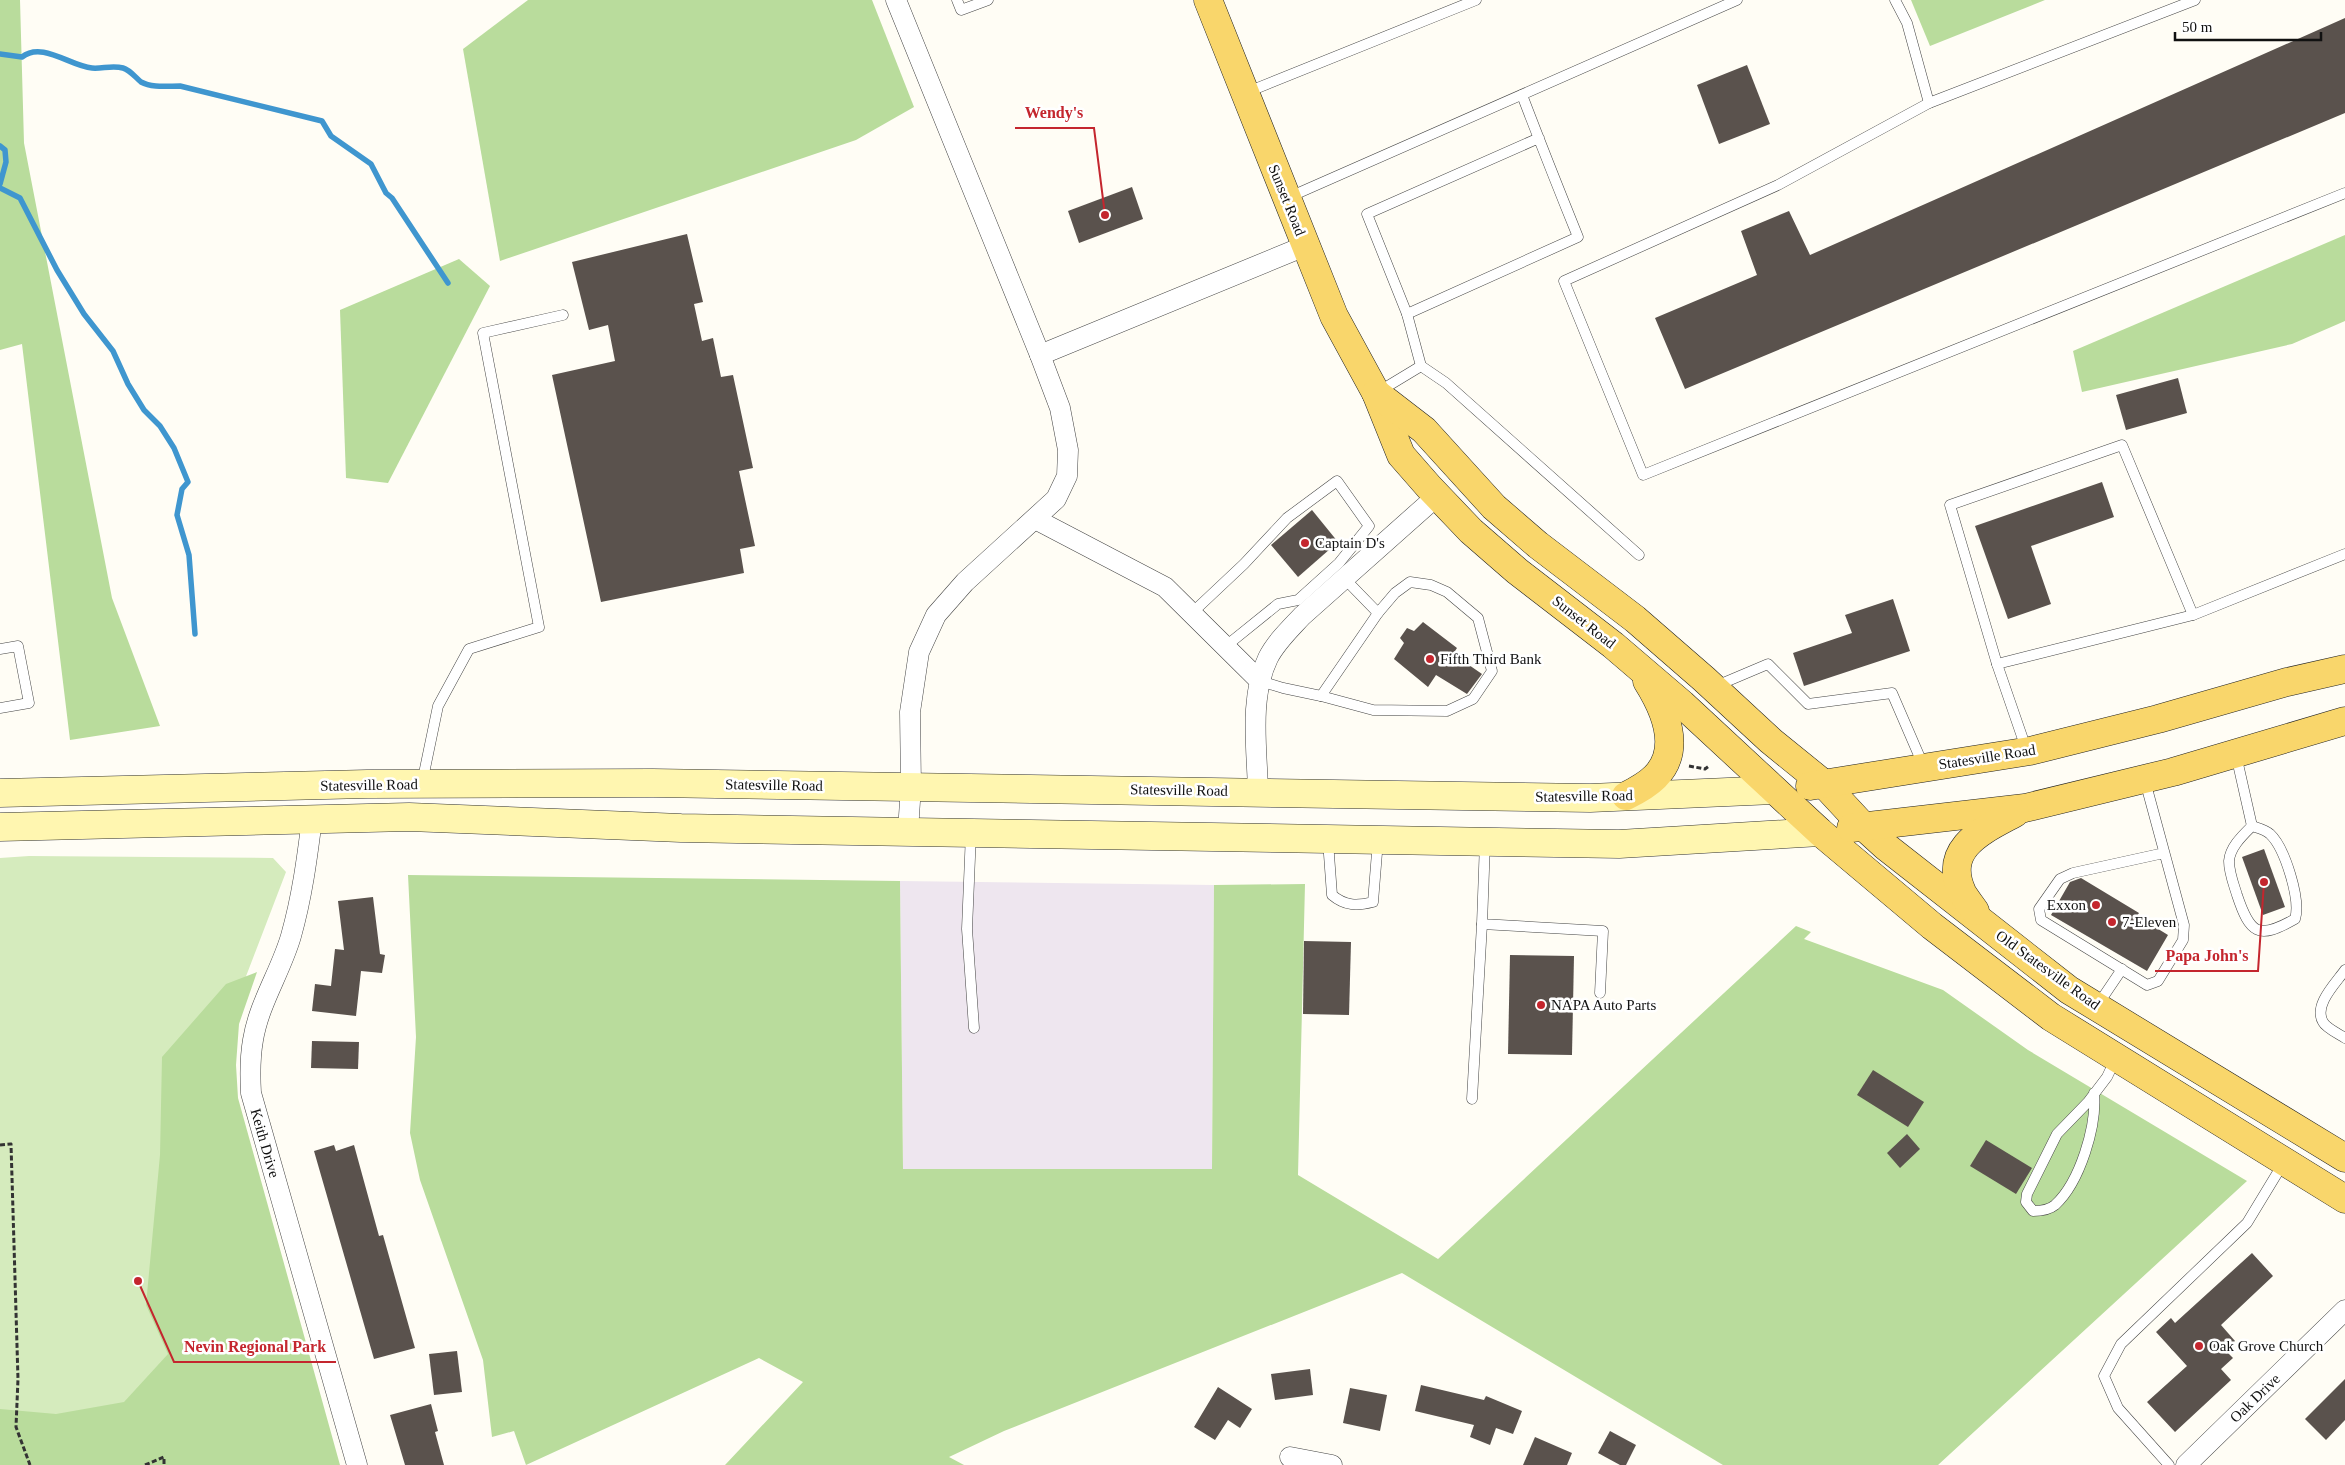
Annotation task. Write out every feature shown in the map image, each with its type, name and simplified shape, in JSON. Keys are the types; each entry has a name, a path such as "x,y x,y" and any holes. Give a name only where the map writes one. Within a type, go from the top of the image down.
{"main road":[{"name":"Sunset Road","path":"1207,0 1334,316 1376,393 1401,455 1471,531 1517,571 1562,604 1638,667 1820,832"},
{"name":"Sunset Road","path":"1376,393 1424,430 1494,506 1538,545 1635,619 1771,741 1824,784"},
{"path":"1626,796 1656,777 1664,762 1670,744 1669,728 1660,702 1638,667"},
{"name":"Statesville Road","path":"0,793 421,784 653,783 1258,791 1580,798 1774,790 2027,752 2158,719 2287,682 2345,669"},
{"path":"0,827 409,817 681,828 1619,844 1820,832 2024,808 2144,780 2343,726"},
{"name":"Old Statesville Road","path":"1824,784 1863,826 1885,846 2070,990 2345,1158"},
{"path":"1985,924 1962,892 1958,874 1958,857 1965,844 1984,830 2024,808"},
{"path":"1820,832 1932,926 2051,1017 2345,1199"}],"street":[{"path":"896,0 1040,354 1060,408 1068,450 1067,476 1056,499 965,582 936,615 919,652 910,712 911,786 908,831"},
{"path":"1040,354 1305,246"},
{"path":"1258,791 1257,716 1260,681 1268,658 1283,636 1344,578 1437,496"},
{"path":"1035,518 1165,587 1193,612 1260,681"},
{"name":"Keith Drive","path":"312,819 305,880 291,938 268,994 253,1040 250,1070 251,1093 357,1465"},
{"name":"Oak Drive","path":"2186,1465 2345,1310"},
{"path":"1290,1457 1332,1465"}],"lane":[{"path":"957,0 960,10 988,0"},
{"path":"1244,93 1476,0"},
{"path":"1286,198 1737,0"},
{"path":"1895,0 1907,23 1929,103"},
{"path":"2195,0 1929,103 1778,184 1564,281 1643,475 2345,193"},
{"path":"1407,314 1578,237 1522,95"},
{"path":"1539,138 1367,214 1407,314 1421,366 1446,383 1639,556"},
{"path":"421,784 438,706 469,648 539,627 482,333 563,315"},
{"path":"1376,393 1421,366"},
{"path":"2027,752 1997,664 1950,505 2122,445 2193,615"},
{"path":"1193,612 1244,564 1287,518 1338,481 1369,526 1352,544 1339,563 1298,600 1278,604 1226,646"},
{"path":"1997,664 2193,615 2345,554"},
{"path":"1344,578 1378,613"},
{"path":"1260,681 1373,710 1447,711 1473,699 1492,672 1478,618 1447,592 1431,585 1410,582 1395,593 1378,613 1321,696"},
{"path":"0,649 18,646 29,703 0,708"},
{"path":"1713,687 1768,664 1808,704 1892,693 1925,768"},
{"path":"2236,754 2252,826"},
{"path":"2144,780 2164,853 2184,926 2183,940 2158,981 2147,985 2041,920 2039,909 2060,879 2073,873 2164,853"},
{"path":"2252,826 2269,833 2281,847 2297,904 2294,919 2267,932 2254,929 2245,919 2231,878 2229,860 2236,843 2252,826"},
{"path":"971,832 967,929 974,1028"},
{"path":"1328,838 1332,895 1348,905 1373,902 1378,839"},
{"path":"1472,1099 1485,841"},
{"path":"1482,924 1603,932 1600,992"},
{"path":"2097,1007 2122,970"},
{"path":"2345,970 2321,1004 2320,1014 2323,1024 2345,1038"},
{"path":"2094,1093 2095,1107 2092,1130 2069,1186 2054,1206 2042,1211 2032,1211 2026,1202 2027,1194 2044,1157 2057,1134 2107,1077 2116,1057"},
{"path":"2169,1465 2118,1408 2104,1376 2121,1344 2247,1223 2284,1161"}],"path":[{"path":"1681,764 1705,769 1709,766"},
{"path":"0,1145 11,1144 18,1379 16,1427 30,1465"},
{"path":"145,1465 164,1456 164,1465"}],"shaded area":[{"path":"900,881 1214,885 1212,1169 903,1169"}],"green space":[{"path":"0,0 20,0 24,143 112,598 160,726 70,740 22,344 0,350"},
{"path":"528,0 872,0 914,107 856,140 500,261 463,49"},
{"path":"1911,0 2045,0 1930,46"},
{"path":"2345,235 2345,321 2292,344 2082,392 2073,351"},
{"path":"459,259 490,286 388,483 346,478 340,310"},
{"path":"29,856 273,858 286,872 230,1018 223,1053 329,1465 0,1465 0,858"},
{"path":"408,875 900,881 903,1169 1212,1169 1214,885 1305,884 1298,1175 1438,1259 1796,926 1811,932 1804,939 1943,990 2028,1050 2247,1181 1938,1465 1723,1465 1402,1273 1004,1431 949,1457 964,1465 725,1465 803,1382 759,1358 526,1465 514,1431 492,1437 483,1360 420,1180 410,1133 416,1037"},
{"path":"257,972 239,1024 236,1065 238,1098 340,1465 0,1465 0,1409 56,1414 124,1402 168,1354 146,1305 160,1155 162,1057 226,984"}],"building":[{"path":"2345,18 2345,113 1685,389 1655,318 1757,275 1741,231 1789,211 1810,255"},
{"path":"1747,65 1770,124 1719,144 1697,85"},
{"path":"1132,187 1143,219 1079,243 1068,211"},
{"path":"687,234 703,302 694,304 702,341 713,338 721,377 733,375 753,468 739,471 755,546 740,549 744,573 601,602 552,375 615,361 608,325 589,330 572,262"},
{"path":"2178,378 2187,413 2126,430 2116,395"},
{"path":"2102,482 2114,517 2031,546 2051,604 2008,619 1975,526"},
{"name":"Captain D's","path":"1312,510 1338,542 1298,577 1271,545"},
{"path":"1893,599 1910,651 1804,686 1793,653 1852,633 1845,615"},
{"path":"1423,622 1457,648 1453,654 1482,674 1467,694 1436,675 1428,687 1394,659 1404,643 1400,638 1407,628 1414,631"},
{"path":"2264,849 2285,907 2263,915 2242,857"},
{"path":"2081,878 2139,913 2137,916 2168,935 2147,971 2051,915 2070,882"},
{"path":"373,897 380,954 385,955 382,973 361,971 356,1016 312,1011 315,984 331,986 335,949 344,950 338,901"},
{"path":"1304,941 1351,942 1349,1015 1303,1014"},
{"name":"NAPA Auto Parts","path":"1510,955 1574,956 1572,1055 1508,1054"},
{"path":"312,1041 359,1042 358,1069 311,1068"},
{"path":"1873,1070 1924,1102 1908,1127 1857,1095"},
{"path":"1907,1134 1920,1149 1900,1168 1887,1153"},
{"path":"1986,1140 2032,1168 2016,1194 1970,1166"},
{"path":"334,1145 336,1151 354,1145 379,1236 383,1235 415,1348 374,1359 314,1151"},
{"name":"Oak Grove Church","path":"2252,1253 2273,1276 2221,1325 2235,1341 2225,1350 2233,1358 2221,1369 2231,1380 2175,1432 2147,1402 2187,1366 2156,1332 2171,1318 2175,1323"},
{"path":"457,1351 462,1392 434,1395 429,1354"},
{"path":"1310,1369 1313,1395 1275,1400 1271,1374"},
{"path":"2345,1379 2345,1420 2326,1440 2305,1419"},
{"path":"1421,1385 1484,1400 1486,1396 1522,1411 1513,1434 1496,1428 1490,1445 1470,1437 1474,1425 1415,1411"},
{"path":"1218,1387 1252,1409 1240,1428 1228,1420 1215,1440 1194,1427"},
{"path":"1350,1388 1387,1395 1380,1431 1343,1423"},
{"path":"431,1404 438,1431 435,1432 444,1465 405,1465 390,1415"},
{"path":"1610,1431 1636,1445 1626,1465 1620,1465 1598,1453"},
{"path":"1535,1437 1572,1453 1567,1465 1523,1465"}],"waterway":[{"path":"0,54 22,57 30,53 47,53 92,68 123,68 141,82 150,85 180,86 322,121 331,136 371,164 386,193 392,198 448,283"},
{"path":"0,146 5,150 6,162 0,184"},
{"path":"0,188 20,198 57,270 84,314 113,351 128,384 144,410 160,426 174,448 188,482 182,489 177,515 189,555 195,634"}],"place":[{"name":"Wendy's","path":"1105,215"},
{"name":"Captain D's","path":"1305,543"},
{"name":"Fifth Third Bank","path":"1430,659"},
{"name":"Papa John's","path":"2264,882"},
{"name":"Exxon","path":"2096,905"},
{"name":"7-Eleven","path":"2112,922"},
{"name":"NAPA Auto Parts","path":"1541,1005"},
{"name":"Nevin Regional Park","path":"138,1281"},
{"name":"Oak Grove Church","path":"2199,1346"}]}
